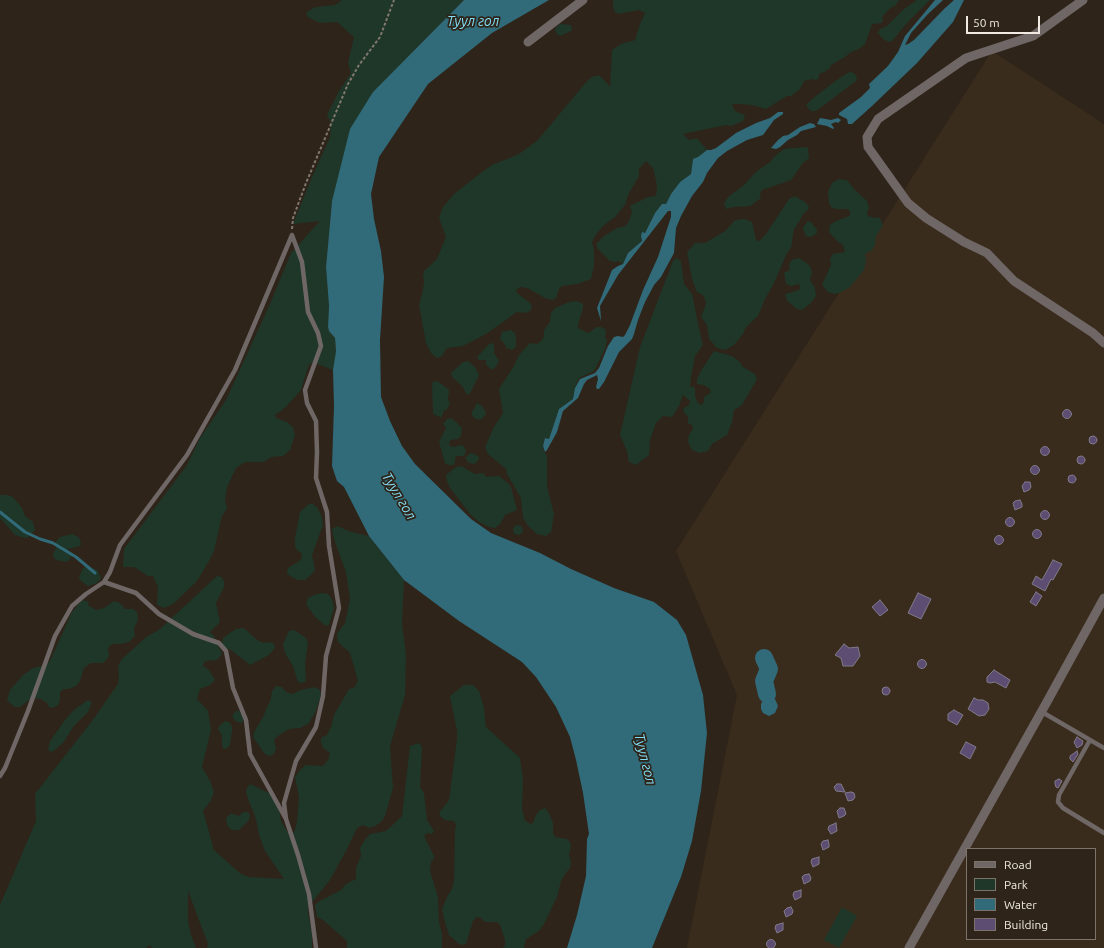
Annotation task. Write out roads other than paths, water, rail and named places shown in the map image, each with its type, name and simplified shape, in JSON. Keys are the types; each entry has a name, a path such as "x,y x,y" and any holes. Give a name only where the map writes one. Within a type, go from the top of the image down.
{"street":[{"path":"528,42 584,0"},
{"path":"1083,0 1033,36 966,58 878,119 867,136 868,147 908,204 926,218 964,242 988,253 1014,281 1093,333 1104,343"},
{"path":"910,948 1104,598"}],"lane":[{"path":"0,776 5,768 22,725 55,636 72,606 104,582 110,572 120,545 187,455 235,370 292,235 302,262 308,312 318,333 321,346 305,390 307,403 316,421 316,478 327,512 329,546 338,608 326,656 323,696 316,727 296,761 284,803 286,819"},
{"path":"104,582 136,592 159,614 193,634 219,643 226,651 233,688 246,720 250,754 286,819 298,855 309,894 316,948"},
{"path":"1042,712 1104,748"},
{"path":"1090,740 1059,795 1058,802 1063,808 1104,833"}],"water":[{"name":"Туул гол","path":"464,0 549,0 492,33 428,84 379,157 371,194 384,277 380,340 381,397 402,446 415,464 471,519 491,533 540,553 571,569 614,588 654,602 677,620 686,635 703,695 707,733 701,791 692,841 681,877 652,948 567,948 577,915 586,876 587,839 589,834 576,760 570,737 556,707 536,677 522,662 459,621 404,580 369,536 344,487 337,481 332,466 334,406 333,370 336,351 335,338 329,331 328,327 329,306 326,267 332,201 350,129 373,92"},
{"path":"935,0 943,0 911,33 905,45 914,40 954,0 964,0 953,22 917,63 852,124 848,124 847,119 839,115 839,113 861,97 870,88 869,84 888,66 898,52 905,36"},
{"path":"778,112 783,112 783,114 774,120 763,135 747,140 727,151 718,158 707,173 703,182 692,196 681,216 676,228 674,253 645,302 632,339 619,352 599,389 596,387 598,379 597,375 587,380 578,398 563,411 557,432 545,452 543,446 545,438 549,439 559,409 573,399 575,388 580,379 595,373 599,368 608,346 614,337 623,337 625,335 658,257 671,217 671,211 668,211 618,275 600,306 601,321 597,308 612,270 623,264 628,253 642,241 642,232 645,233 655,213 662,204 666,204 680,182 691,174 693,159 707,150 716,148 736,133 770,118"},
{"path":"820,118 831,120 838,118 841,120 838,123 836,122 831,124 834,128 833,129 817,124"},
{"path":"810,123 814,124 816,127 801,131 776,149 771,148 783,136 788,135 800,127"},
{"path":"767,694 775,699 778,706 775,713 769,716 763,713 761,709 761,704"}],"waterway":[{"path":"0,512 25,532 53,543 76,557 95,573"},
{"path":"764,658 769,669 764,681 767,694"}]}
